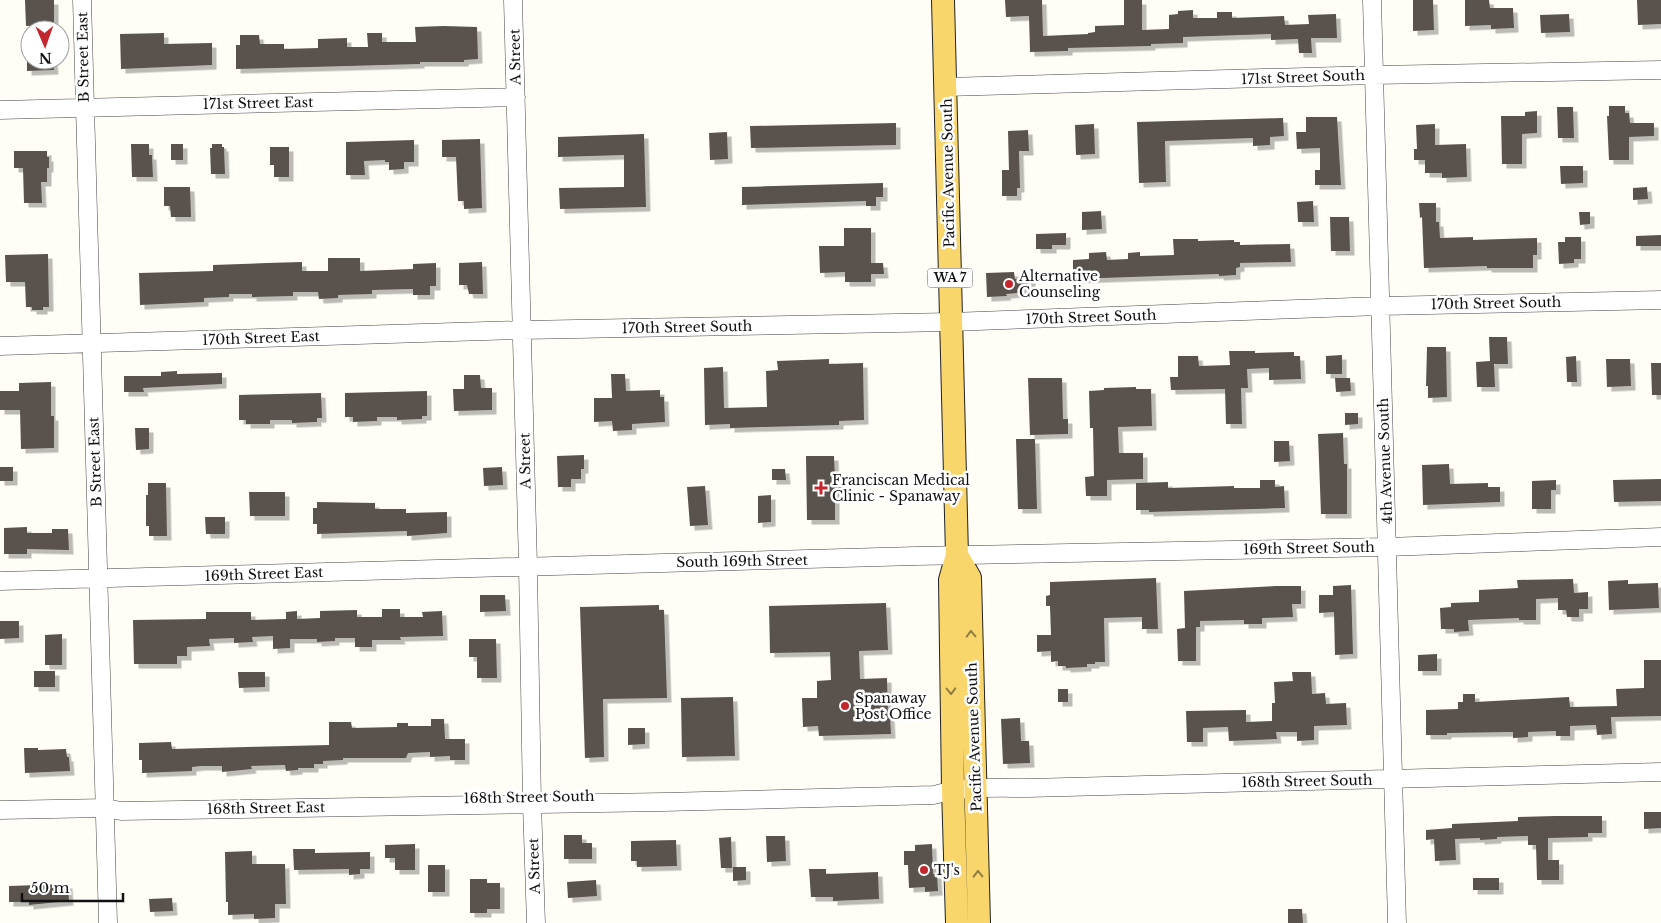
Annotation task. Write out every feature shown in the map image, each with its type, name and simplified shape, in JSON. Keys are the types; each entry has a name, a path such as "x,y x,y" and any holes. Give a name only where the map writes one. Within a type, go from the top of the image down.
{"main road":[{"name":"Pacific Avenue South","path":"943,0 957,556 950,580 953,789 958,923"},
{"name":"Pacific Avenue South","path":"957,556 970,578 979,923"}],"street":[{"name":"B Street East","path":"82,0 108,923"},
{"name":"A Street","path":"513,0 536,923"},
{"name":"4th Avenue South","path":"1372,0 1397,923"},
{"name":"171st Street South","path":"945,88 1374,74 1661,70"},
{"name":"171st Street East","path":"0,110 516,97"},
{"name":"170th Street South","path":"522,330 951,322 1380,306 1661,300"},
{"name":"170th Street East","path":"0,346 522,330"},
{"name":"169th Street South","path":"957,556 1387,546 1661,537"},
{"name":"South 169th Street","path":"528,566 957,556"},
{"name":"169th Street East","path":"0,581 528,566"},
{"name":"168th Street South","path":"532,800 926,795 953,789 975,788 1661,772"},
{"name":"168th Street East","path":"0,810 105,808 120,811 532,800"}],"building":[{"path":"25,0 54,0 54,20 26,20"},
{"path":"1005,0 1042,0 1043,36 1088,34 1095,32 1095,26 1124,25 1124,0 1142,0 1142,30 1169,29 1169,15 1178,14 1178,11 1193,10 1193,18 1217,18 1217,12 1232,12 1232,18 1284,16 1285,25 1309,24 1308,15 1336,14 1337,38 1311,38 1312,53 1299,53 1298,39 1271,40 1271,34 1183,37 1183,43 1151,44 1151,46 1068,48 1068,51 1030,52 1029,16 1006,17"},
{"path":"1413,0 1433,0 1434,30 1413,31"},
{"path":"1465,0 1489,0 1490,8 1513,8 1514,28 1491,29 1491,25 1465,26"},
{"path":"1637,0 1661,0 1661,24 1638,25"},
{"path":"1569,14 1570,32 1541,33 1540,15"},
{"path":"415,27 477,27 478,59 464,60 464,62 420,62 420,64 236,69 236,45 240,45 240,35 259,35 260,44 284,44 284,49 318,48 318,39 347,38 347,47 368,47 367,33 382,33 382,42 416,42"},
{"path":"164,33 164,44 212,43 212,65 121,69 120,34"},
{"path":"1609,106 1625,106 1625,113 1629,113 1630,123 1654,123 1654,136 1629,137 1629,160 1609,160 1607,116 1609,116"},
{"path":"1557,107 1573,107 1574,138 1558,138"},
{"path":"1537,111 1537,133 1522,134 1522,164 1502,164 1501,116 1525,116 1525,112"},
{"path":"1306,117 1337,117 1341,185 1315,185 1315,170 1320,170 1320,148 1297,149 1296,132 1306,132"},
{"path":"1283,118 1284,136 1270,137 1270,145 1253,146 1253,138 1165,141 1166,182 1139,183 1137,122"},
{"path":"896,123 896,145 751,148 750,126"},
{"path":"1094,124 1095,154 1076,155 1075,125"},
{"path":"1435,124 1435,145 1466,144 1467,177 1442,178 1442,173 1425,173 1425,160 1414,160 1414,149 1417,149 1416,125"},
{"path":"1028,130 1029,151 1019,151 1020,188 1017,188 1017,196 1002,196 1002,170 1009,170 1008,131"},
{"path":"727,132 728,159 710,160 709,133"},
{"path":"644,134 646,207 560,209 559,188 624,187 624,155 558,157 558,137"},
{"path":"480,139 482,208 464,209 464,201 458,201 456,157 442,157 442,140"},
{"path":"414,140 414,162 404,162 404,169 389,170 389,162 385,162 385,160 364,161 365,175 346,175 346,142"},
{"path":"131,144 149,144 149,155 152,155 153,177 132,177"},
{"path":"171,144 183,144 183,160 171,160"},
{"path":"212,144 222,144 222,147 224,147 225,174 211,174 210,148 212,148"},
{"path":"270,147 289,147 289,177 274,177 274,165 270,165"},
{"path":"14,151 47,151 49,168 47,168 47,182 41,182 42,203 24,203 23,168 14,168"},
{"path":"1560,166 1583,166 1583,183 1561,184"},
{"path":"883,183 883,197 876,197 876,206 866,206 866,201 742,205 742,187"},
{"path":"164,187 190,187 191,217 171,217 170,206 164,206"},
{"path":"1647,187 1648,199 1633,200 1633,188"},
{"path":"1313,201 1314,222 1298,222 1297,202"},
{"path":"1419,203 1436,203 1436,222 1439,222 1440,238 1473,237 1473,240 1537,238 1537,255 1533,255 1533,268 1487,268 1487,266 1424,268 1422,217 1420,218"},
{"path":"1101,211 1102,229 1082,230 1082,212"},
{"path":"1579,212 1590,212 1590,224 1580,225"},
{"path":"1330,217 1349,217 1350,251 1331,251"},
{"path":"844,228 871,228 871,263 883,263 884,274 871,274 871,282 845,282 845,272 820,273 819,246 844,246"},
{"path":"1066,233 1066,245 1052,245 1052,249 1036,249 1036,234"},
{"path":"1661,235 1661,246 1636,246 1636,236"},
{"path":"1565,237 1581,237 1581,259 1574,259 1574,263 1559,264 1558,242 1565,242"},
{"path":"1173,239 1198,239 1198,241 1234,240 1234,242 1240,242 1240,245 1290,244 1291,262 1240,263 1240,267 1236,268 1236,275 1073,279 1073,260 1089,259 1089,253 1106,252 1107,260 1128,259 1128,253 1140,252 1140,256 1174,255"},
{"path":"48,254 49,307 43,307 43,310 32,310 32,307 26,307 25,282 6,282 5,255"},
{"path":"328,258 360,258 360,271 413,269 413,264 436,263 436,286 430,286 430,295 413,295 413,289 372,290 372,294 338,295 338,298 319,299 318,292 293,292 293,296 252,297 252,294 229,294 229,297 204,298 204,302 140,305 139,273 213,271 213,265 302,262 302,271 328,271"},
{"path":"482,262 483,294 469,294 467,285 459,285 459,263"},
{"name":"Alternative Counseling","path":"1014,272 1015,279 1031,278 1031,289 1018,289 1018,293 1006,294 1007,296 987,297 986,273"},
{"path":"1489,337 1507,337 1508,364 1494,364 1495,387 1477,387 1476,362 1490,361"},
{"path":"1427,347 1446,347 1447,397 1428,398 1428,386 1426,386"},
{"path":"1229,351 1255,351 1255,353 1294,352 1294,356 1300,356 1301,379 1269,380 1269,368 1247,369 1248,388 1241,388 1242,424 1226,424 1225,389 1171,390 1170,377 1178,377 1178,356 1198,356 1199,366 1230,365"},
{"path":"1342,355 1342,374 1326,374 1326,356"},
{"path":"1576,356 1577,382 1567,382 1566,357"},
{"path":"829,359 829,364 863,363 864,420 839,421 839,425 730,428 730,424 705,425 704,368 723,367 724,408 767,407 766,371 778,370 777,361"},
{"path":"1606,359 1630,359 1631,386 1607,387"},
{"path":"1651,363 1661,363 1661,395 1652,395"},
{"path":"177,371 177,374 222,373 222,384 143,388 144,392 124,392 124,376 161,376 161,372"},
{"path":"611,374 625,374 626,391 660,390 660,397 664,397 665,422 632,424 632,430 613,431 612,421 594,422 594,398 612,398"},
{"path":"464,375 480,375 481,388 492,388 492,410 454,411 453,389 464,389"},
{"path":"1028,378 1062,378 1063,419 1068,419 1068,434 1030,435"},
{"path":"1335,378 1350,378 1351,391 1336,392"},
{"path":"51,382 51,416 54,416 54,448 21,449 20,410 0,410 0,391 19,391 19,383"},
{"path":"1136,387 1136,389 1151,389 1152,426 1118,427 1119,453 1143,453 1143,479 1107,480 1107,496 1086,496 1085,477 1094,476 1093,428 1090,428 1089,391 1104,390 1104,388"},
{"path":"427,391 427,416 422,416 422,419 397,420 397,417 377,417 377,421 353,422 353,417 345,417 345,393"},
{"path":"321,393 322,418 317,418 317,422 292,423 292,420 270,420 270,424 246,424 246,420 239,420 239,395"},
{"path":"1345,413 1358,413 1358,424 1345,425"},
{"path":"135,428 149,428 149,449 136,450"},
{"path":"1343,433 1344,464 1347,464 1347,514 1321,514 1318,434"},
{"path":"1016,439 1035,439 1037,509 1018,509"},
{"path":"1274,441 1289,441 1290,461 1274,462"},
{"path":"584,455 584,469 581,469 581,479 571,479 571,487 558,487 557,456"},
{"name":"Franciscan Medical Clinic - Spanaway","path":"806,456 834,456 835,479 845,479 845,490 835,490 835,520 807,520"},
{"path":"1449,464 1450,484 1488,483 1488,487 1500,487 1500,502 1423,505 1422,465"},
{"path":"0,467 13,467 13,481 0,481"},
{"path":"502,467 503,485 484,486 483,468"},
{"path":"772,469 785,469 786,480 772,480"},
{"path":"1661,479 1661,501 1614,502 1613,480"},
{"path":"1260,480 1275,480 1275,487 1284,486 1285,508 1149,512 1149,510 1136,510 1136,483 1168,482 1168,488 1234,486 1234,488 1260,488"},
{"path":"1556,480 1556,490 1551,490 1551,509 1532,509 1532,481"},
{"path":"148,483 166,483 167,536 149,536 149,526 146,526"},
{"path":"705,486 708,525 690,526 687,487"},
{"path":"249,492 285,492 285,516 250,516"},
{"path":"771,495 771,522 758,523 758,496"},
{"path":"317,502 375,503 375,509 406,509 406,513 447,512 447,533 407,536 407,531 317,534 317,524 313,524 313,508 317,508"},
{"path":"205,517 225,517 225,534 206,534"},
{"path":"27,527 27,533 52,533 52,529 68,529 69,550 27,549 27,554 4,554 4,528"},
{"path":"1156,578 1158,629 1142,629 1142,617 1104,618 1105,662 1087,664 1087,667 1066,668 1066,666 1058,666 1058,661 1051,662 1051,651 1037,652 1037,635 1051,635 1050,606 1046,606 1046,596 1050,595 1050,582"},
{"path":"1573,579 1574,593 1588,592 1588,609 1579,609 1579,617 1567,617 1566,610 1558,610 1558,598 1536,599 1536,620 1519,620 1519,618 1468,620 1469,631 1454,632 1454,629 1441,629 1440,608 1451,607 1451,603 1479,602 1479,590 1518,588 1517,580"},
{"path":"1628,580 1628,584 1658,583 1659,608 1609,610 1608,581"},
{"path":"1351,585 1353,654 1335,655 1334,612 1319,613 1319,595 1333,595 1333,586"},
{"path":"1301,586 1301,604 1292,604 1293,617 1262,618 1262,624 1244,624 1244,620 1200,621 1200,627 1196,627 1196,661 1178,661 1177,629 1185,628 1184,591"},
{"path":"480,595 505,595 506,611 480,612"},
{"path":"886,603 888,650 859,651 860,679 887,678 888,715 890,715 891,734 819,736 818,726 803,727 802,698 817,698 817,681 831,680 830,652 770,653 769,606"},
{"path":"659,605 659,610 664,610 667,698 603,699 604,757 585,758 580,607"},
{"path":"382,609 400,609 400,617 423,617 422,612 442,611 443,636 400,637 401,640 372,640 372,647 355,647 355,638 335,638 335,641 317,642 317,639 290,639 290,648 273,649 273,636 252,637 253,642 234,643 234,638 209,639 210,646 187,647 187,656 177,656 177,664 134,664 133,620 206,619 206,612 251,612 251,620 286,619 286,612 297,611 297,619 320,618 320,611 357,610 357,617 382,617"},
{"path":"0,621 19,621 19,638 0,639"},
{"path":"62,634 62,665 45,665 45,635"},
{"path":"469,639 496,639 497,678 477,678 477,657 469,657"},
{"path":"1437,654 1437,671 1418,671 1418,655"},
{"path":"1644,660 1661,660 1661,716 1611,717 1612,734 1597,735 1596,725 1570,726 1570,736 1556,736 1556,731 1528,732 1528,737 1513,738 1513,732 1426,735 1426,710 1458,709 1458,702 1463,702 1463,694 1475,694 1475,702 1569,697 1570,707 1617,706 1616,689 1644,688"},
{"path":"34,671 55,671 55,687 34,687"},
{"path":"238,672 265,672 265,687 239,688"},
{"path":"1292,672 1311,672 1312,694 1325,693 1326,704 1346,703 1347,725 1314,726 1314,740 1297,741 1297,732 1276,732 1277,739 1229,741 1228,727 1203,728 1203,742 1187,742 1186,711 1246,710 1246,722 1272,721 1272,703 1275,703 1274,682 1293,681"},
{"path":"1058,689 1068,689 1068,702 1058,702"},
{"path":"733,697 735,756 682,757 681,698"},
{"path":"1020,718 1021,741 1029,741 1030,763 1003,764 1001,719"},
{"path":"431,719 444,719 445,739 465,739 465,760 450,760 450,756 430,757 430,752 408,753 406,758 343,758 343,760 323,761 323,764 314,764 314,768 298,768 298,770 286,771 285,765 251,766 252,769 222,772 222,766 201,766 192,767 192,771 142,773 142,760 139,760 139,743 171,742 172,749 329,745 329,722 351,722 352,728 397,727 397,723 408,723 408,726 431,726"},
{"path":"628,728 645,728 645,744 628,745"},
{"path":"24,748 38,748 38,750 66,749 67,757 69,757 70,771 25,773"},
{"path":"1644,812 1661,812 1661,828 1644,829"},
{"path":"1602,816 1602,833 1588,833 1588,837 1548,838 1548,860 1559,860 1559,880 1537,880 1536,845 1528,845 1528,836 1497,837 1497,839 1480,840 1480,838 1455,839 1456,860 1435,861 1434,839 1426,840 1426,830 1452,828 1452,824 1518,821 1518,817"},
{"path":"564,835 582,835 582,843 592,843 592,859 564,859"},
{"path":"766,836 785,836 786,861 767,862"},
{"path":"731,837 732,868 721,868 719,838"},
{"path":"676,840 677,866 637,867 637,861 631,861 631,841"},
{"path":"415,844 415,870 395,870 395,858 385,858 385,845"},
{"name":"TJ's","path":"932,844 933,874 937,874 938,891 925,892 925,887 909,888 908,865 904,865 904,851 915,851 915,845"},
{"path":"293,849 315,849 315,853 370,852 370,869 360,869 360,874 349,875 349,869 294,870"},
{"path":"252,851 252,864 285,864 286,904 275,904 275,918 254,919 254,914 228,915 225,852"},
{"path":"428,865 445,865 445,892 428,892"},
{"path":"733,867 746,867 746,880 733,881"},
{"path":"809,869 826,869 826,874 878,872 879,899 833,901 833,897 811,897"},
{"path":"1473,878 1499,878 1499,890 1473,890"},
{"path":"470,879 487,879 487,883 500,883 500,909 487,909 487,913 470,913"},
{"path":"596,880 597,896 568,898 567,882"},
{"path":"68,884 69,901 29,905 29,902 9,902 9,886"},
{"path":"172,898 173,911 150,912 149,899"},
{"path":"1288,909 1302,909 1303,923 1288,923"}],"place":[{"name":"Alternative Counseling","path":"1009,284"},
{"name":"Franciscan Medical Clinic - Spanaway","path":"821,488"},
{"name":"Spanaway Post Office","path":"845,706"},
{"name":"TJ's","path":"924,870"}]}
